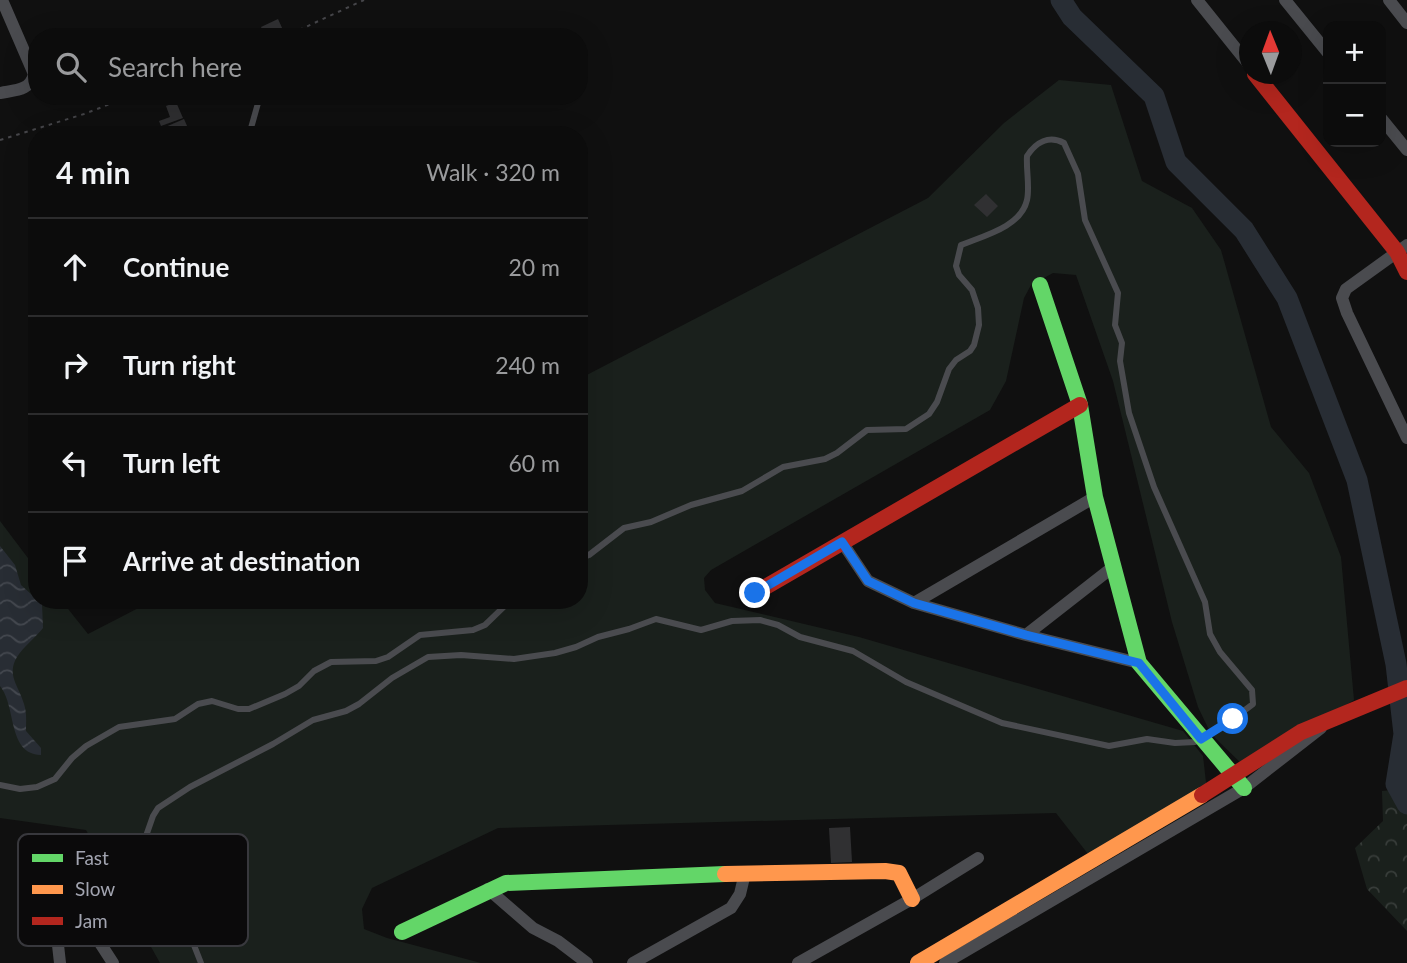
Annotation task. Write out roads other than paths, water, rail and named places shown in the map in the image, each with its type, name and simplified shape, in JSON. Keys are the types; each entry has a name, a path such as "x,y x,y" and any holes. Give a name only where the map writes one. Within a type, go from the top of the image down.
{"street":[{"path":"2,0 28,60"},
{"path":"1197,0 1239,52"},
{"path":"1285,0 1323,47"},
{"path":"1389,0 1407,23"},
{"path":"1263,84 1402,248 1407,272"},
{"path":"0,93 28,87"},
{"path":"1386,124 1407,150"},
{"path":"1402,248 1346,289 1342,298 1407,438"},
{"path":"1041,285 1080,405 1096,497 1139,663 1238,783"},
{"path":"755,593 1080,405"},
{"path":"914,603 1096,497"},
{"path":"842,542 868,581 914,603 1139,663"},
{"path":"1026,635 1113,567"},
{"path":"945,963 1238,783 1301,732 1407,688"},
{"path":"918,963 1238,783"},
{"path":"805,961 978,858"},
{"path":"402,932 488,889 506,883 745,873 899,873 912,899"},
{"path":"633,963 731,908 740,894 745,873"},
{"path":"488,889 533,928 558,941 587,963"},
{"path":"102,946 113,963"}],"lane":[{"path":"252,126 257,105"},
{"path":"147,834 158,808 190,787 313,720 346,711 359,704 392,678 428,657 461,655 514,659 565,652 598,637 656,619 701,630 733,621 760,620 778,625 800,637 853,650 906,682 1002,723 1109,746 1137,740 1185,743 1201,739 1253,704 1253,695 1247,683 1213,643 1205,602 1154,487 1126,401 1120,361 1122,343 1115,325 1118,293 1085,220 1075,163 1064,143 1059,141 1046,140 1027,156 1028,198 1023,211 998,230 961,245 959,249 956,266 959,275 972,290 978,308 979,325 974,345 949,369 937,402 929,414 906,429 867,429 825,459 783,467 742,491 691,505 651,522 624,528 588,554"},
{"path":"0,785 20,789 37,787 55,779 86,746 119,727 175,719 198,704 212,701 238,709 249,709 292,690 314,671 331,662 376,661 388,657 420,635 473,630 485,625 501,609"},
{"path":"194,946 201,963"}],"water":[{"path":"0,546 15,565 21,585 28,591 28,609 42,609 43,628 20,653 13,669 14,680 25,707 26,731 41,748 41,755 30,753 23,747 0,686"}],"waterway":[{"path":"1061,0 1072,17 1154,96 1176,162 1244,230 1287,298 1357,480 1396,664 1404,734 1396,784 1407,804"}]}
